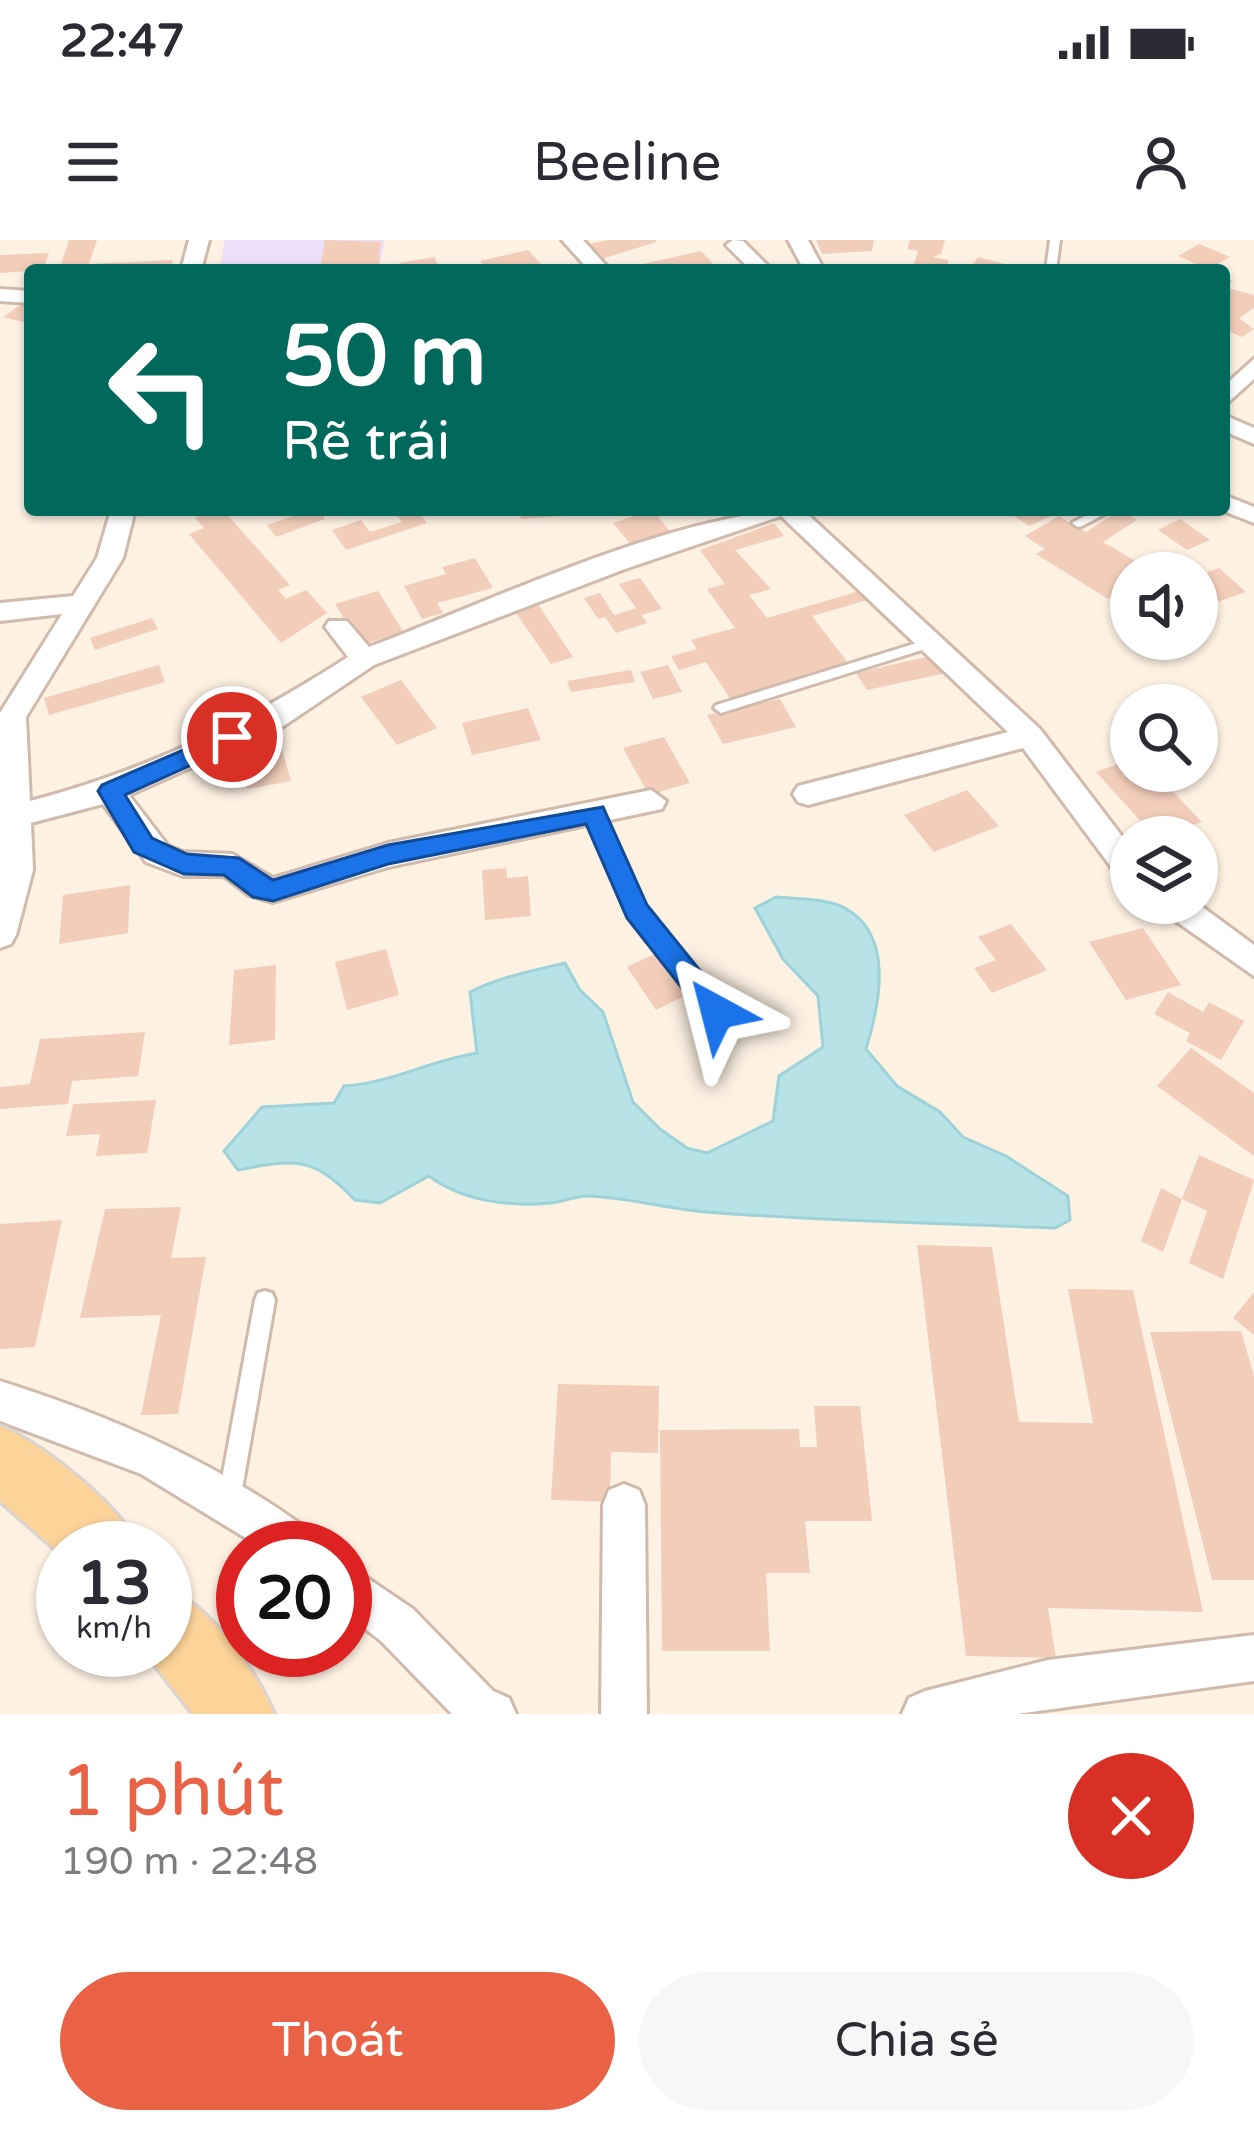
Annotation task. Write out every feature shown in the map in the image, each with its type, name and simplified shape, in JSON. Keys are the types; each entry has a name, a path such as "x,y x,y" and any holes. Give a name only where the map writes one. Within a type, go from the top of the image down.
{"main road":[{"path":"0,1458 74,1521"},
{"path":"192,1656 238,1714"}],"street":[{"path":"572,240 594,264"},
{"path":"736,245 755,264"},
{"path":"1230,392 1254,366"},
{"path":"0,935 17,870 13,717 110,559 121,516"},
{"path":"796,516 1030,736 1110,843"},
{"path":"15,816 110,791 272,720 364,658 729,517"},
{"path":"0,613 80,604"},
{"path":"338,627 364,658"},
{"path":"808,794 1030,736"},
{"path":"110,791 134,832 156,854 184,864 230,865 262,890 388,854 651,801"},
{"path":"1202,924 1254,963"},
{"path":"0,1401 128,1442 230,1496 263,1521"},
{"path":"624,1505 624,1714"},
{"path":"372,1606 477,1707 493,1714"},
{"path":"925,1714 1048,1683 1254,1658"}],"lane":[{"path":"1078,523 1093,516"},
{"path":"721,708 933,642"},
{"path":"594,814 636,910 717,1012"},
{"path":"230,1496 265,1300"}],"shaded area":[{"path":"225,240 385,240 380,264 220,264"}],"water":[{"path":"776,897 828,902 860,919 871,935 879,972 866,1049 897,1086 940,1112 963,1137 1006,1156 1068,1196 1070,1220 1055,1228 793,1218 587,1196 519,1204 471,1197 429,1176 380,1203 355,1200 327,1175 302,1164 238,1170 224,1151 262,1107 334,1103 344,1086 477,1053 470,992 565,963 580,990 603,1012 633,1102 687,1148 707,1153 773,1121 779,1076 823,1047 818,996 783,959 755,908"}],"building":[{"path":"69,240 97,240 89,264 61,264"},
{"path":"325,240 381,242 379,264 321,264"},
{"path":"816,240 874,240 872,251 822,254"},
{"path":"910,240 945,240 941,254 932,257 949,260 948,264 914,264 918,251 907,249"},
{"path":"656,242 602,259 589,244"},
{"path":"1199,244 1230,257 1217,264 1196,264 1178,256"},
{"path":"528,250 541,264 483,264 480,261"},
{"path":"701,251 713,264 643,264"},
{"path":"49,253 45,264 24,264 24,271 0,273 0,255"},
{"path":"434,257 438,264 400,264"},
{"path":"978,257 1005,264 972,264"},
{"path":"173,260 172,264 89,264"},
{"path":"1230,289 1254,295 1254,308 1239,318 1254,329 1242,337 1230,332"},
{"path":"24,302 24,322 3,317"},
{"path":"228,516 290,585 278,590 286,599 306,590 327,613 281,643 189,534 204,528 195,518"},
{"path":"293,516 325,519 276,537 267,525"},
{"path":"398,516 422,516 427,523 346,550 332,530 361,520 370,532 402,522"},
{"path":"634,516 657,516 672,533 632,546 613,523"},
{"path":"1014,516 1051,516 1029,526"},
{"path":"1059,516 1086,532 1111,516 1137,520 1103,542 1120,552 1110,552 1108,599 1036,554 1045,549 1025,536"},
{"path":"1180,519 1210,540 1187,550 1158,530"},
{"path":"774,523 784,536 735,550 771,589 749,595 767,618 863,590 871,599 812,616 848,663 730,698 706,662 679,670 671,656 697,649 691,640 735,628 707,589 725,584 700,550"},
{"path":"475,558 493,588 437,603 443,613 422,619 404,586 446,574 442,567"},
{"path":"1219,568 1246,592 1218,602"},
{"path":"640,578 662,609 641,615 647,623 616,633 605,617 598,619 584,598 600,593 614,615 636,608 619,584"},
{"path":"378,591 403,631 360,646 335,604"},
{"path":"537,603 573,657 551,664 514,610"},
{"path":"152,618 158,629 95,650 90,638"},
{"path":"935,655 946,673 867,690 856,673"},
{"path":"159,665 165,682 49,715 44,698"},
{"path":"668,665 682,692 653,699 640,672"},
{"path":"631,670 635,682 571,692 567,681"},
{"path":"401,680 437,728 397,745 361,697"},
{"path":"780,699 796,727 723,744 707,715"},
{"path":"528,708 541,740 472,755 462,723"},
{"path":"664,737 690,783 649,795 623,748"},
{"path":"281,746 291,781 247,789 242,753"},
{"path":"1110,767 1110,787 1096,772"},
{"path":"967,790 999,826 934,852 904,815"},
{"path":"1114,792 1173,792 1196,816 1136,816"},
{"path":"506,868 507,878 528,876 531,916 485,920 482,870"},
{"path":"130,885 128,933 59,944 63,895"},
{"path":"1011,924 1047,970 992,993 974,968 996,960 978,937"},
{"path":"1143,928 1181,985 1126,1000 1089,942"},
{"path":"386,949 399,995 347,1010 335,962"},
{"path":"665,949 695,991 656,1010 627,967"},
{"path":"276,965 275,1040 229,1045 234,970"},
{"path":"1168,992 1203,1012 1209,1002 1244,1021 1221,1060 1186,1041 1190,1033 1154,1014"},
{"path":"145,1032 138,1076 72,1081 68,1104 0,1109 0,1087 30,1084 40,1039"},
{"path":"1191,1048 1254,1093 1254,1156 1157,1086"},
{"path":"156,1100 147,1153 96,1156 100,1134 66,1136 73,1104"},
{"path":"1199,1155 1254,1180 1223,1279 1189,1263 1207,1211 1182,1199"},
{"path":"1161,1188 1182,1199 1163,1252 1141,1241"},
{"path":"181,1207 171,1258 206,1257 178,1414 141,1415 161,1315 80,1318 105,1209"},
{"path":"62,1220 35,1347 0,1349 0,1224"},
{"path":"917,1245 992,1247 1019,1422 1093,1423 1068,1289 1133,1290 1203,1612 1048,1608 1056,1658 966,1656"},
{"path":"1254,1292 1254,1335 1233,1318"},
{"path":"1241,1331 1254,1376 1254,1580 1212,1580 1150,1332"},
{"path":"558,1384 659,1386 658,1453 611,1452 610,1502 551,1500"},
{"path":"814,1406 860,1406 872,1521 805,1521 810,1573 766,1573 770,1651 662,1651 660,1430 799,1429 800,1447 817,1447"}],"route":[{"path":"232,737 110,791 143,845 184,864 230,865 262,890 273,890 388,854 594,814 636,910 717,1012"}]}
